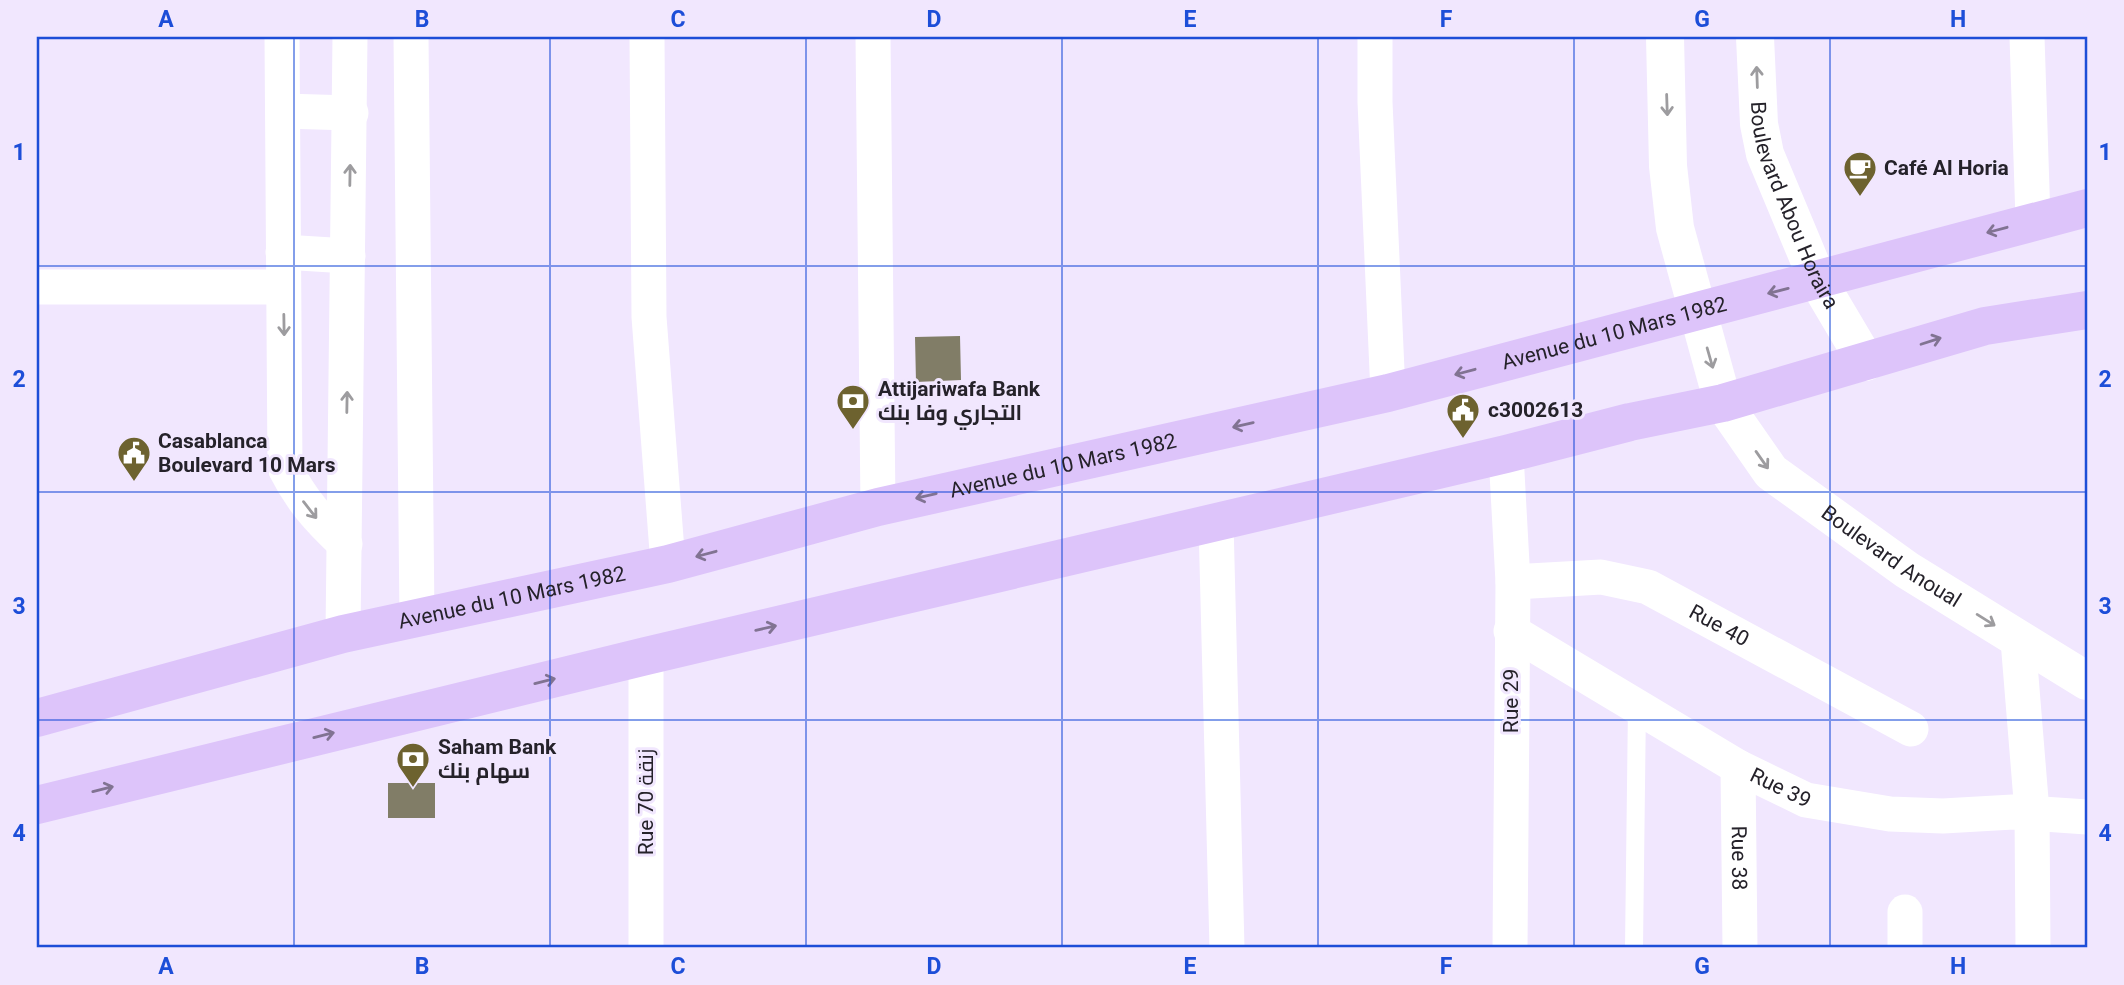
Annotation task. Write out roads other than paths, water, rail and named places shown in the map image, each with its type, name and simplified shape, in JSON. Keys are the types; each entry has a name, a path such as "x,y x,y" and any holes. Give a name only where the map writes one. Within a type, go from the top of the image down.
{"main road":[{"path":"1665,37 1671,201 1677,239 1723,404"},
{"name":"Boulevard Abou Horaira","path":"1755,37 1759,124 1765,154 1818,281 1866,362"},
{"name":"Avenue du 10 Mars 1982","path":"37,718 344,634 668,564 878,507 1388,393 1818,281 2033,220 2087,208"},
{"path":"37,805 646,656 1216,523 1630,422 1723,404 1985,326 2087,310"},
{"name":"Boulevard Anoual","path":"1723,404 1771,472 1907,570 2087,681"}],"street":[{"path":"282,37 285,468 314,516 345,544"},
{"path":"344,634 350,37"},
{"path":"411,37 417,619"},
{"path":"647,37 649,317 668,564"},
{"path":"873,37 878,507"},
{"path":"1375,37 1375,102 1388,393"},
{"path":"2027,37 2033,220"},
{"path":"284,111 351,113"},
{"path":"283,252 348,256"},
{"path":"37,287 283,287"},
{"name":"Rue 29","path":"1506,454 1513,582 1510,948"},
{"path":"1216,523 1227,948"},
{"name":"Rue 40","path":"1513,582 1601,577 1648,587 1911,729"},
{"name":"Rue 39","path":"1511,631 1738,767 1806,800 1849,809 1943,816 2032,812 2087,817"},
{"path":"2018,640 2032,812 2033,948"},
{"name":"Rue 70 زنقة","path":"646,656 646,948"},
{"name":"Rue 38","path":"1738,767 1740,948"},
{"path":"1905,912 1905,948"}],"lane":[{"path":"1634,948 1637,705"}],"place":[{"name":"Café Al Horia","path":"1860,198"},
{"name":"Attijariwafa Bank التجاري وفا بنك","path":"853,431"},
{"name":"c3002613","path":"1463,440"},
{"name":"Casablanca Boulevard 10 Mars","path":"134,483"},
{"name":"Saham Bank سهام بنك","path":"413,789"}]}
